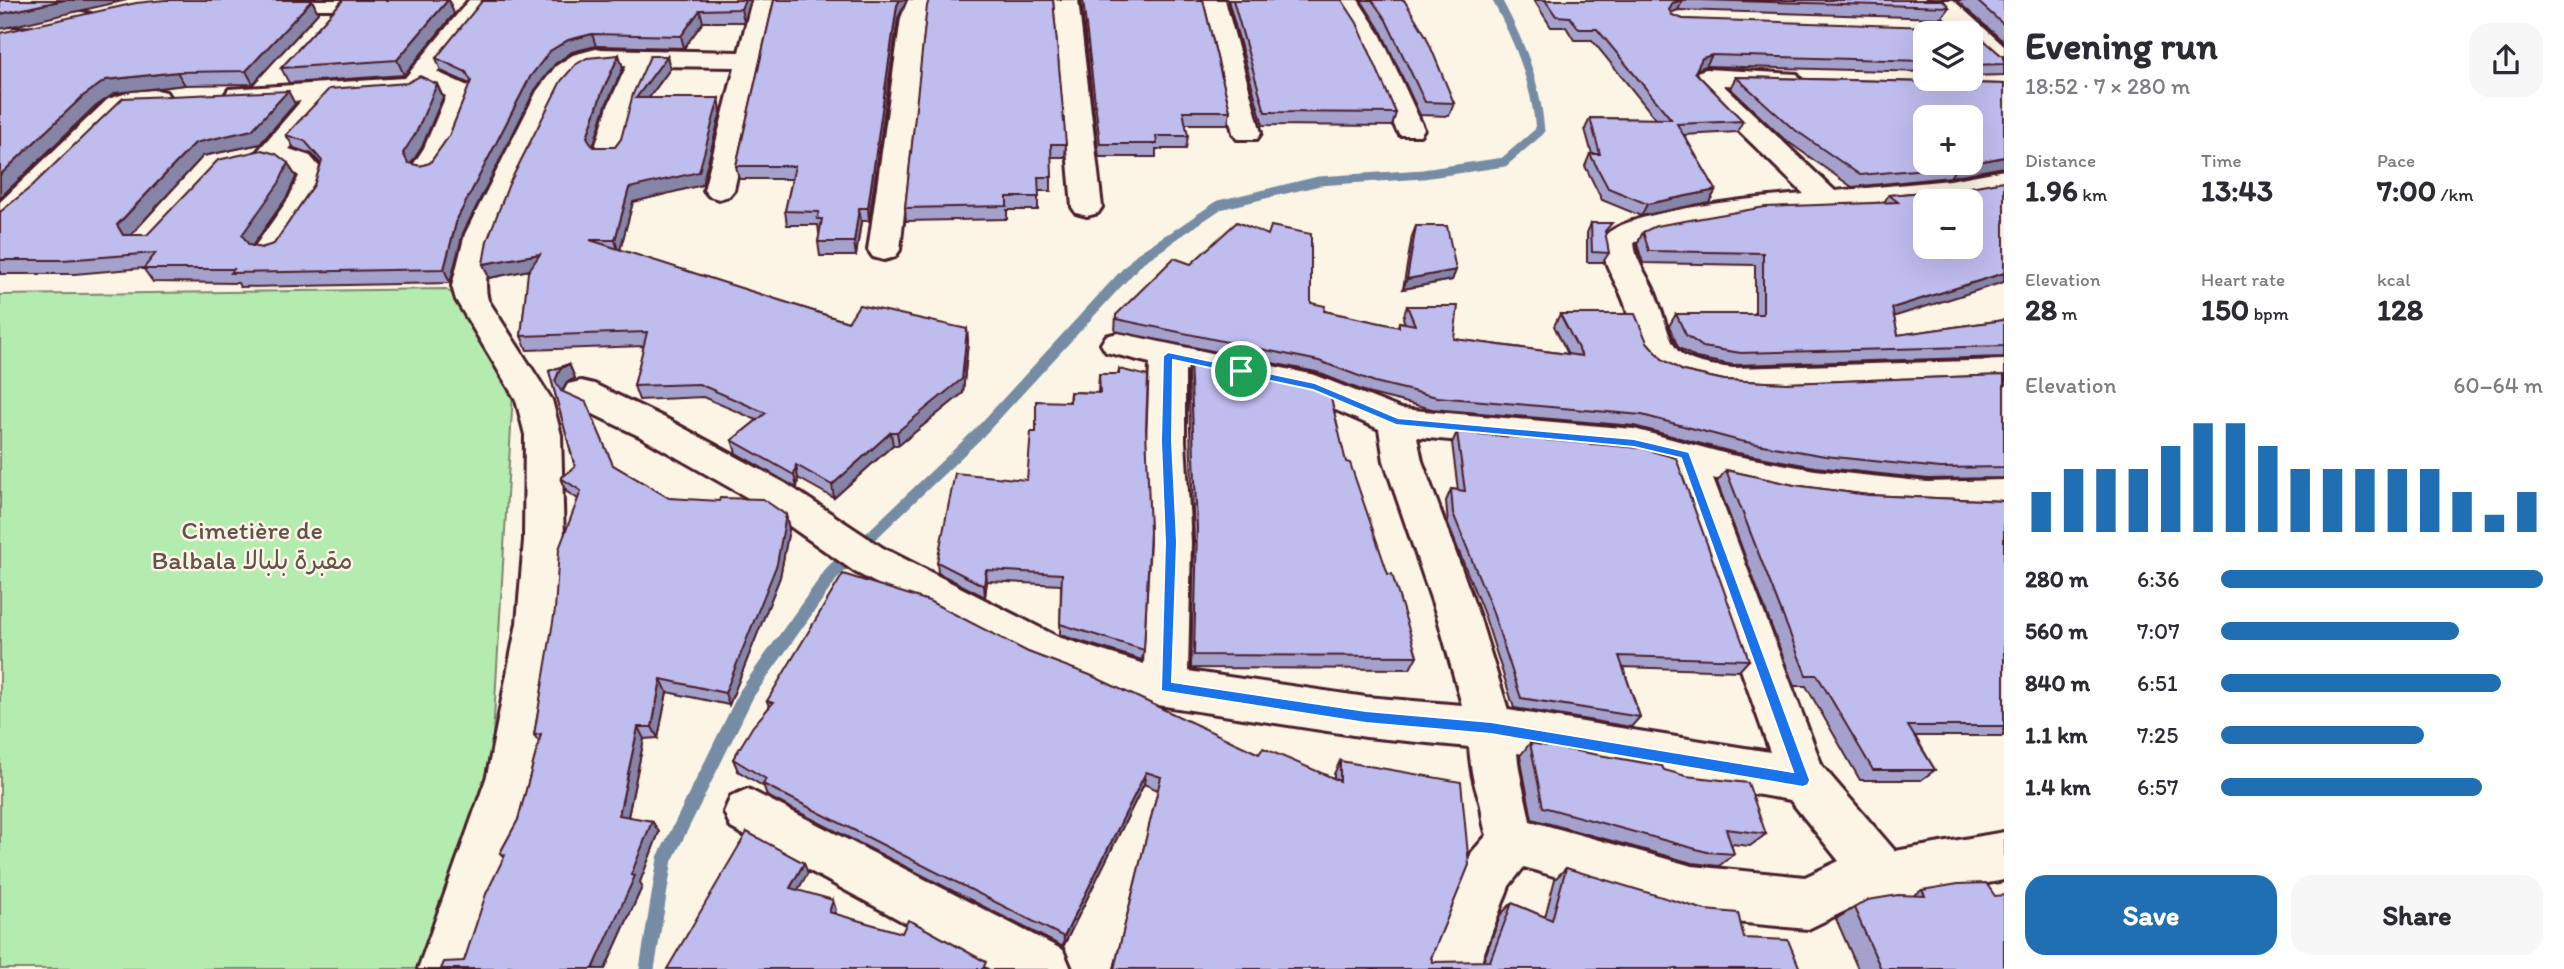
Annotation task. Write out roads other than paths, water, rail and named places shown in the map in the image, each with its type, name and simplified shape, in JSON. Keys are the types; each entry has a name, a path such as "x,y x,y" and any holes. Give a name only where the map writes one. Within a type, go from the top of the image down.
{"street":[{"path":"719,190 764,0"},
{"path":"884,250 913,18 920,0"},
{"path":"1066,0 1087,207"},
{"path":"1213,0 1247,133"},
{"path":"1346,0 1368,34 1410,129"},
{"path":"1939,0 1961,21"},
{"path":"453,2 489,1"},
{"path":"0,217 30,192 117,105 134,99 326,93 413,85 489,1"},
{"path":"234,2 412,2"},
{"path":"326,23 345,2"},
{"path":"0,18 93,17 0,38"},
{"path":"1983,40 2004,59"},
{"path":"444,969 511,776 538,624 544,540 543,435 534,400 472,300 468,286 481,234 556,81 582,60 596,57 643,57 751,60"},
{"path":"608,151 621,106 643,57"},
{"path":"261,94 280,74"},
{"path":"423,75 461,93 438,148 425,168"},
{"path":"1813,80 1706,77 1704,82 1829,201"},
{"path":"270,153 303,114 326,93"},
{"path":"239,159 270,153 294,157 306,164 313,176 304,198 269,249"},
{"path":"2004,179 1950,189 1757,207 1640,227 1619,238 1618,255 1638,291 1652,343 1665,359 1690,373 1731,380 2004,372"},
{"path":"1118,344 1315,387 1396,422 1634,443 1731,469 1815,485 1928,497 2004,495"},
{"path":"1165,687 1171,542 1166,441 1168,356"},
{"path":"581,393 652,427 771,493 855,551 1077,665 1132,682 1366,717 1491,728 1803,780"},
{"path":"1396,422 1403,461 1459,620 1491,728 1496,785 1504,802 1505,820 1514,840 1692,892 1808,903 1843,885 1883,875 2004,856"},
{"path":"1685,455 1803,780 1883,875"},
{"path":"748,812 1033,966"},
{"path":"1451,969 1490,870 1514,840"}],"waterway":[{"path":"1167,240 1219,205 1319,181 1423,174 1504,162 1540,131 1535,96 1526,63 1497,0"},
{"path":"850,556 978,434 1140,258 1167,240"},
{"path":"647,969 665,859 747,693 833,572 852,554"}],"park label":[{"name":"Cimetière de Balbala مقبرة بلبالا","path":"252,545"}]}
